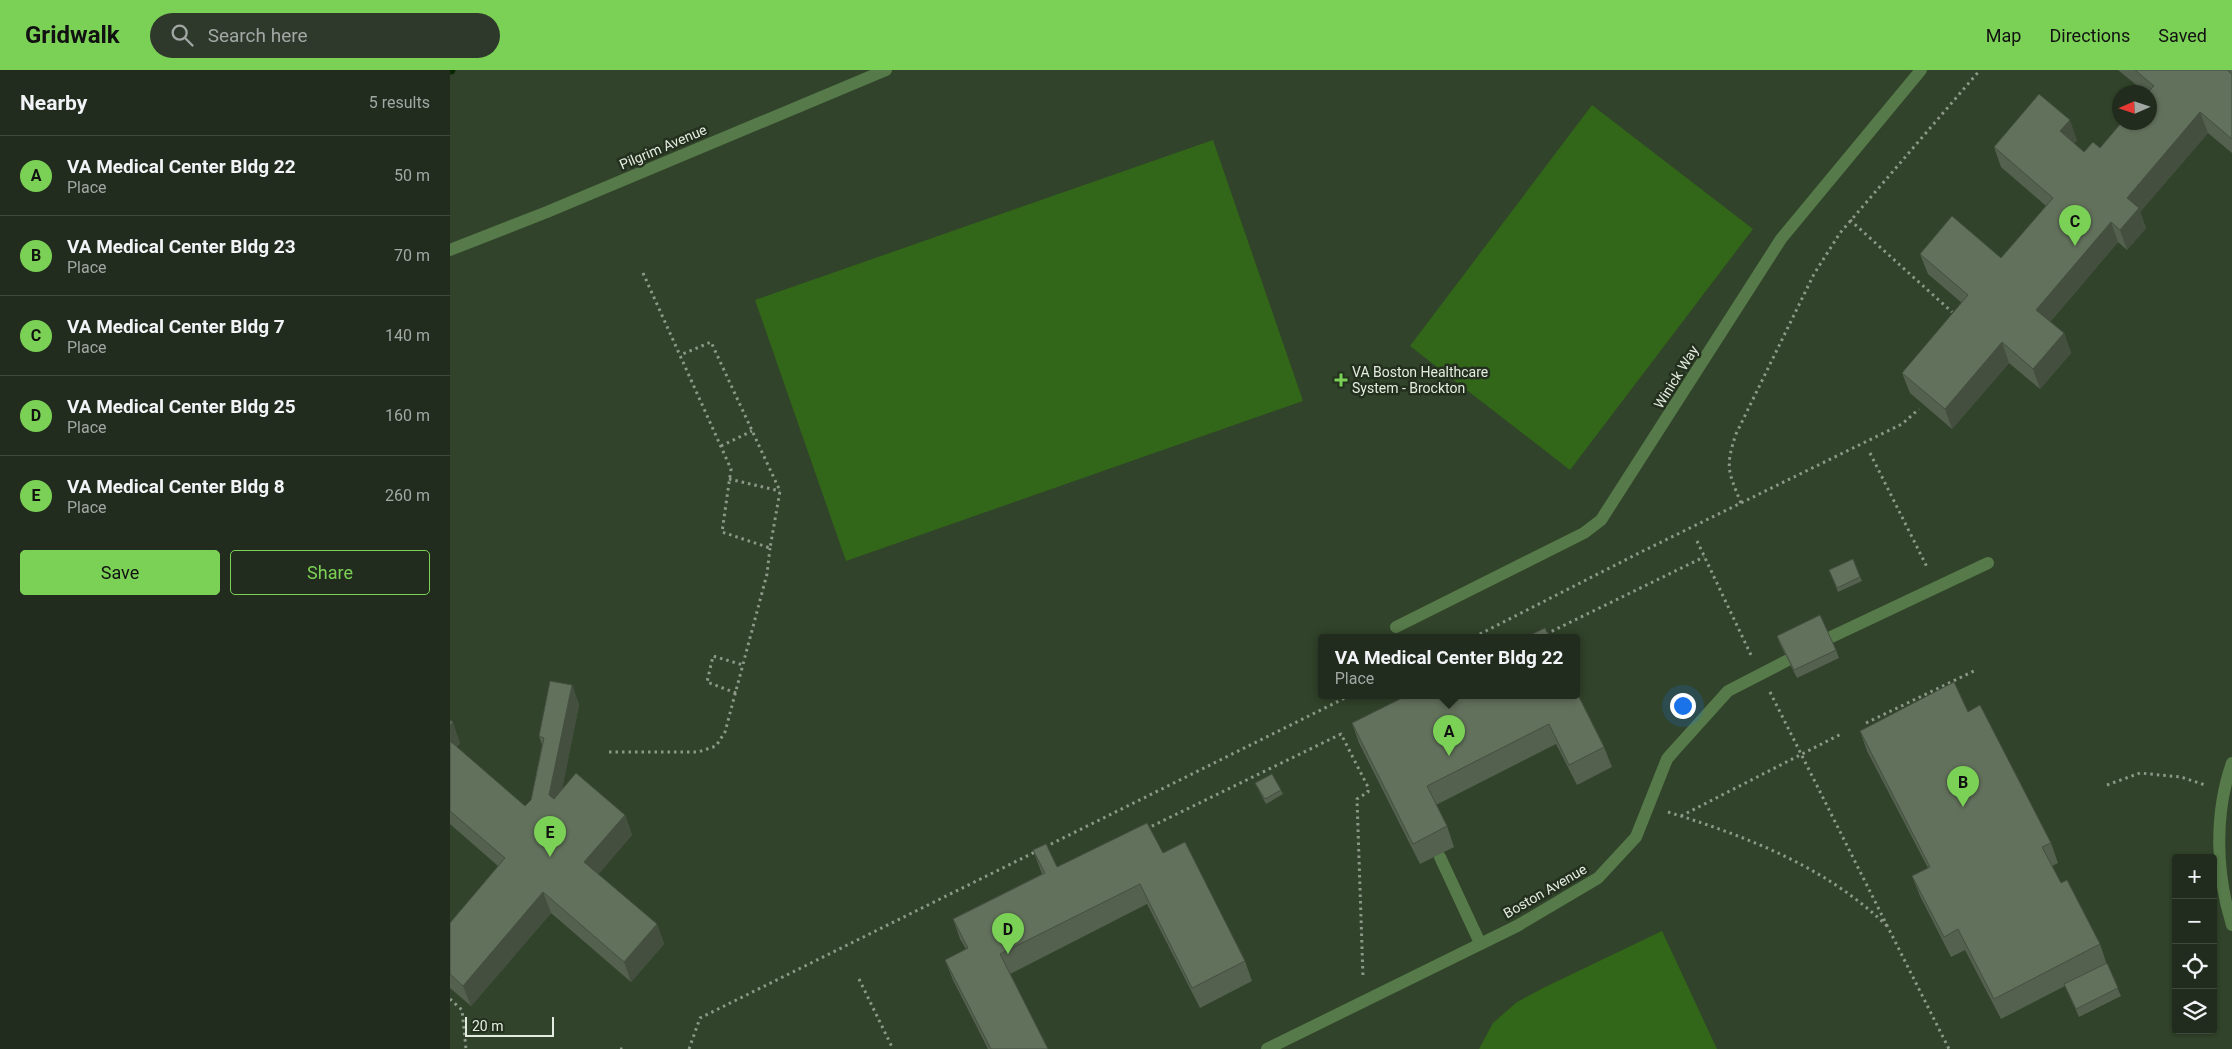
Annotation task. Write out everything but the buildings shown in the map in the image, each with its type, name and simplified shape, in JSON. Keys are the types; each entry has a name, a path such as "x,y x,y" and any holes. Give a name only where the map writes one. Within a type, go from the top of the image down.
{"lane":[{"name":"Pilgrim Avenue","path":"450,250 886,70"},
{"name":"Winick Way","path":"1396,627 1584,533 1601,520 1784,234 1921,70"},
{"path":"1829,638 1988,562"},
{"name":"Boston Avenue","path":"1266,1049 1517,926 1598,878 1636,837 1667,759 1673,752 1728,691 1788,660"},
{"path":"2232,763 2224,795 2219,845 2224,895 2232,925"},
{"path":"1440,857 1480,943"}],"path":[{"path":"1740,503 1729,474 1728,458 1736,434 1814,274 1850,220 1980,70"},
{"path":"1850,220 1952,312"},
{"path":"643,273 731,469 722,532 770,548"},
{"path":"609,752 698,752 716,746 725,732 766,574 780,491 711,342 680,356"},
{"path":"1480,634 1902,424 1919,409"},
{"path":"721,446 752,431"},
{"path":"1870,453 1928,568"},
{"path":"729,479 780,491"},
{"path":"1696,541 1752,655"},
{"path":"1546,634 1704,557"},
{"path":"736,693 707,682 713,656 743,665"},
{"path":"1866,723 1976,670"},
{"path":"1768,687 1949,1049"},
{"path":"689,1049 700,1018 1343,699"},
{"path":"1680,816 1843,733"},
{"path":"1144,830 1341,734 1368,787 1368,792 1356,799 1363,983"},
{"path":"2107,785 2140,773 2181,777 2207,785"},
{"path":"1664,811 1730,832 1800,863 1866,906 1890,929"},
{"path":"858,979 894,1049"},
{"path":"450,999 462,1010 466,1049"}],"shaded area":[{"name":"VA Boston Healthcare System - Brockton","path":"450,70 2232,70 2232,1049 450,1049"}],"green space":[{"path":"1592,105 1753,229 1570,470 1410,346"},
{"path":"1213,140 1303,401 846,561 755,300"},
{"path":"1662,931 1717,1049 1479,1049 1493,1023 1517,1002"}],"place":[{"name":"VA Medical Center Bldg 7","path":"2075,246"},
{"name":"VA Boston Healthcare System - Brockton","path":"1341,380"},
{"name":"VA Medical Center Bldg 22","path":"1449,756"},
{"name":"VA Medical Center Bldg 23","path":"1963,807"},
{"name":"VA Medical Center Bldg 8","path":"550,857"},
{"name":"VA Medical Center Bldg 25","path":"1008,954"}]}
